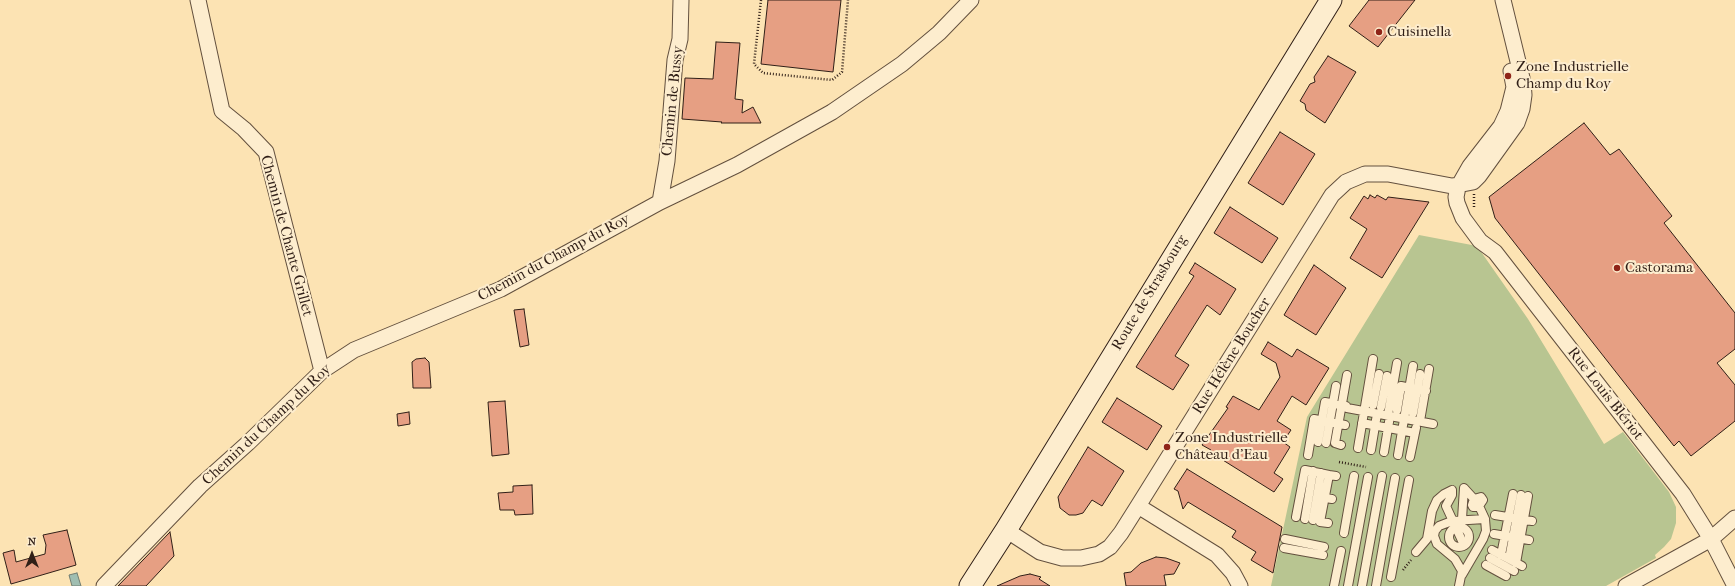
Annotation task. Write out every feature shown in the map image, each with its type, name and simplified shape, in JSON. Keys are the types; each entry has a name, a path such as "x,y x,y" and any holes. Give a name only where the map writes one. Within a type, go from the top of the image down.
{"main road":[{"name":"Route de Strasbourg","path":"970,586 1006,530 1331,0"}],"street":[{"name":"Chemin de Chante Grillet","path":"198,0 222,111 244,129 266,152 322,371"},
{"name":"Chemin de Bussy","path":"660,202 667,161 675,60 680,39 681,0"},
{"name":"Chemin du Champ du Roy","path":"104,586 200,486 248,443 322,371 354,350 501,289 660,202 737,165 832,112 902,64 939,33 972,0"},
{"path":"1474,173 1508,111 1514,87 1494,0"},
{"path":"1428,182 1474,173 1517,122 1523,102 1523,82 1503,0"},
{"name":"Rue Hélène Boucher","path":"1006,530 1040,552 1062,558 1081,558 1099,554 1110,547 1121,533 1332,195 1346,182 1365,174 1388,174 1452,186 1472,182 1474,173"},
{"path":"1428,182 1459,208"},
{"path":"1459,184 1456,197 1459,208"},
{"name":"Rue Louis Blériot","path":"1459,208 1463,218 1480,241 1495,252 1683,494 1711,539 1735,586"},
{"path":"1138,506 1216,555 1233,574 1240,586"},
{"path":"1626,586 1711,539 1735,518"}],"lane":[{"path":"1373,359 1383,375 1389,416 1384,452"},
{"path":"1358,448 1364,411 1383,375 1397,363"},
{"path":"1410,457 1415,432 1419,421 1417,389 1413,366"},
{"path":"1398,455 1404,418 1417,389 1430,369"},
{"path":"1413,413 1420,374"},
{"path":"1322,443 1342,406 1347,375"},
{"path":"1370,450 1383,375"},
{"path":"1336,386 1342,406"},
{"path":"1397,410 1401,386 1417,389"},
{"path":"1341,445 1335,443 1334,423 1325,402 1364,411 1377,408 1389,416 1433,424"},
{"path":"1308,455 1314,419 1334,423"},
{"path":"1362,423 1415,432"},
{"path":"1309,519 1317,497 1325,474 1305,470 1317,497 1320,522 1328,523"},
{"path":"1344,533 1354,476"},
{"path":"1362,586 1382,476"},
{"path":"1348,586 1368,477"},
{"path":"1376,586 1395,478"},
{"path":"1391,577 1409,480"},
{"path":"1416,552 1426,539 1432,511 1437,500 1452,490 1464,488"},
{"path":"1459,586 1462,575 1486,531 1485,519 1476,502 1464,488"},
{"path":"1462,519 1464,488"},
{"path":"1432,511 1446,506 1452,495 1452,490"},
{"path":"1489,558 1501,555 1513,538 1516,519 1520,495 1513,538 1515,565"},
{"path":"1296,517 1317,497"},
{"path":"1446,506 1464,546"},
{"path":"1495,515 1532,522"},
{"path":"1462,575 1462,571 1455,559 1437,544 1435,540 1436,531 1439,526 1454,525 1462,519 1485,519"},
{"path":"1494,534 1529,540"},
{"path":"1284,548 1323,551 1285,539"},
{"path":"1334,586 1341,550"},
{"path":"1501,555 1515,565"},
{"path":"1489,558 1515,565"},
{"path":"1489,558 1506,576"}],"path":[{"path":"761,0 754,64 763,73 832,80 842,72 848,0"}],"green space":[{"path":"1419,235 1477,246 1528,319 1604,444 1623,432 1669,492 1676,507 1676,523 1671,539 1655,555 1656,558 1606,586 1271,586 1307,417"}],"shaded area":[{"path":"77,573 81,586 72,586 69,575"}],"building":[{"path":"768,0 841,0 833,72 761,64"},
{"path":"1369,0 1415,0 1378,47 1349,26"},
{"path":"716,42 740,43 735,99 743,100 742,113 753,107 761,123 721,123 722,122 682,119 685,78 713,79"},
{"path":"1328,56 1356,72 1325,123 1306,110 1305,104 1300,101 1310,84 1315,82 1314,77"},
{"name":"Castorama","path":"1584,123 1610,155 1619,149 1672,216 1664,223 1735,313 1735,349 1717,363 1735,385 1735,421 1691,456 1679,441 1674,446 1495,218 1489,197"},
{"path":"1280,132 1315,154 1283,205 1248,183"},
{"path":"1370,195 1375,198 1377,195 1386,200 1388,197 1429,202 1382,278 1350,258 1367,229 1350,218 1364,196 1368,199"},
{"path":"1230,207 1278,238 1262,263 1214,233"},
{"path":"1195,263 1236,289 1220,315 1207,305 1175,356 1189,365 1173,390 1136,367 1194,276 1189,273"},
{"path":"1314,265 1346,288 1316,335 1284,315"},
{"path":"524,309 529,345 520,347 514,310"},
{"path":"1268,342 1292,357 1297,349 1329,368 1306,405 1292,396 1277,421 1291,430 1283,442 1290,447 1274,473 1283,479 1274,492 1210,452 1211,450 1202,445 1228,408 1226,407 1233,396 1259,410 1280,377 1276,363 1261,354"},
{"path":"425,358 429,362 431,388 413,388 412,362 416,359"},
{"path":"1117,398 1162,426 1147,450 1102,422"},
{"path":"505,401 509,454 492,456 488,402"},
{"path":"409,412 410,424 398,426 397,414"},
{"path":"1088,447 1124,471 1102,506 1092,500 1083,513 1069,515 1060,508 1058,497"},
{"path":"1187,469 1282,527 1273,573 1251,560 1256,552 1232,537 1236,531 1188,502 1183,509 1178,491 1174,489"},
{"path":"532,485 533,514 515,515 514,510 500,510 498,493 513,492 513,486"},
{"path":"67,530 76,565 11,584 3,553 14,550 16,562 45,554 46,545 43,535"},
{"path":"170,532 174,556 146,586 118,586"},
{"path":"1156,557 1166,558 1180,563 1174,574 1164,575 1166,586 1126,586 1124,573 1131,572 1141,563"},
{"path":"1030,574 1041,577 1039,579 1050,586 997,586 1020,576"}],"place":[{"name":"Cuisinella","path":"1379,32"},
{"name":"Zone Industrielle Champ du Roy","path":"1508,76"},
{"name":"Castorama","path":"1617,268"},
{"name":"Zone Industrielle Château d'Eau","path":"1167,447"}]}
